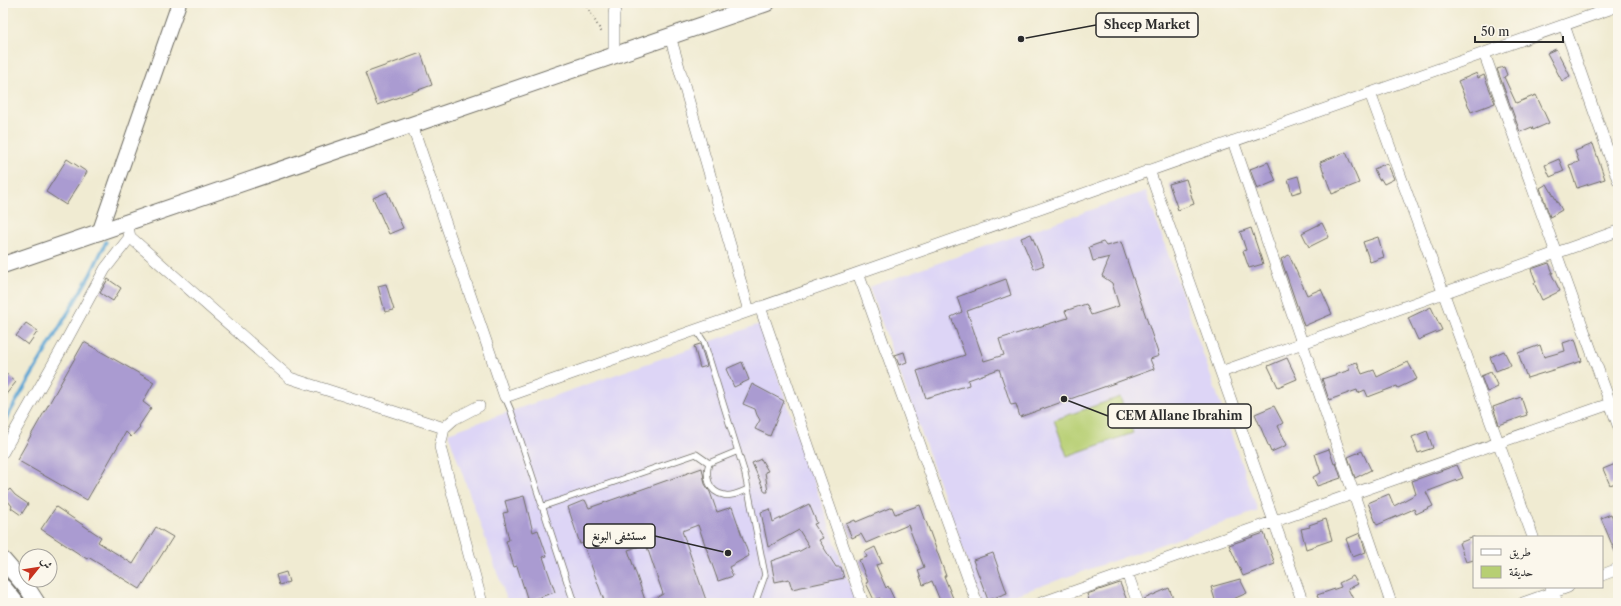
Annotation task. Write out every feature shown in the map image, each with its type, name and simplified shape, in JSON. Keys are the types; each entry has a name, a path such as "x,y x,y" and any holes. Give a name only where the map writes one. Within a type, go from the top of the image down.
{"main road":[{"path":"3,266 99,233 128,230 412,125 767,3"},
{"path":"3,560 28,589 37,603"},
{"path":"3,587 16,603"}],"street":[{"path":"99,233 179,3"},
{"path":"614,55 614,14 616,3"},
{"path":"412,125 505,397 1618,6"},
{"path":"1564,25 1618,180"},
{"path":"670,36 749,311"},
{"path":"1484,53 1556,253 1614,402 1618,425"},
{"path":"1370,93 1533,536"},
{"path":"1233,141 1391,603"},
{"path":"1149,170 1303,603"},
{"path":"3,452 60,352 104,269 128,230 290,378 444,428"},
{"path":"1221,372 1618,230"},
{"path":"858,273 976,603"},
{"path":"760,307 863,603"},
{"path":"1041,603 1614,402"},
{"path":"479,406 454,419 444,428 440,447 482,603"},
{"path":"1603,575 1618,569"},
{"path":"1127,573 1138,603"},
{"path":"1523,603 1554,594 1566,588"}],"lane":[{"path":"696,330 704,342 748,489 765,575 756,603"},
{"path":"505,397 511,411 541,507 574,603"},
{"path":"709,463 738,452"},
{"path":"541,507 696,454 709,463"},
{"path":"709,463 707,470 708,482 714,491 725,496 737,494 748,489"}],"path":[{"path":"585,3 604,36"}],"shaded area":[{"path":"1146,191 1258,511 991,603 982,603 869,287"},
{"path":"760,324 856,603 508,603 448,433"}],"green space":[{"path":"1120,397 1133,433 1067,456 1054,420"}],"building":[{"path":"1556,49 1570,76 1562,81 1547,53"},
{"path":"421,53 432,85 377,105 365,73"},
{"path":"1504,67 1507,75 1504,77 1516,103 1536,95 1549,123 1533,130 1532,127 1520,132 1497,69"},
{"path":"1477,73 1478,78 1484,75 1495,103 1471,112 1458,81"},
{"path":"1593,144 1605,179 1577,188 1569,165 1579,162 1575,151"},
{"path":"1346,152 1359,183 1332,194 1320,162"},
{"path":"67,159 87,172 66,205 46,192"},
{"path":"1559,159 1564,171 1550,177 1545,165"},
{"path":"1268,162 1276,181 1257,189 1250,169"},
{"path":"1387,163 1394,179 1384,184 1381,179 1379,180 1374,169"},
{"path":"1298,176 1302,191 1292,194 1288,179"},
{"path":"1186,179 1194,204 1178,210 1169,184"},
{"path":"1547,184 1562,210 1550,217 1540,188"},
{"path":"387,192 403,228 389,234 373,198"},
{"path":"1322,223 1329,237 1309,247 1302,233"},
{"path":"1251,228 1263,264 1249,268 1243,251 1246,250 1240,232"},
{"path":"1031,234 1044,265 1034,269 1021,238"},
{"path":"1378,237 1384,257 1370,262 1363,242"},
{"path":"1103,242 1106,246 1121,242 1159,356 1150,359 1154,369 1020,417 1016,404 1011,405 999,369 968,380 969,385 926,398 917,371 965,355 951,317 962,312 957,297 1006,279 1011,295 967,311 984,361 1004,355 999,339 1068,318 1065,311 1086,304 1091,315 1119,306 1112,283 1102,276 1110,257 1093,261 1089,247"},
{"path":"1289,255 1307,295 1321,289 1332,314 1304,326 1281,259"},
{"path":"1549,263 1553,273 1551,273 1560,291 1542,300 1534,283 1536,282 1531,269"},
{"path":"108,279 121,288 113,301 100,293"},
{"path":"386,284 394,310 385,312 378,286"},
{"path":"1431,307 1442,330 1418,340 1408,318"},
{"path":"26,323 38,331 28,345 16,336"},
{"path":"1575,339 1582,361 1527,378 1518,353 1540,345 1544,357 1565,351 1563,343"},
{"path":"84,342 154,382 143,402 151,408 139,426 140,427 131,437 126,432 87,500 17,460"},
{"path":"700,344 707,366 700,368 694,346"},
{"path":"1504,351 1511,365 1496,371 1490,357"},
{"path":"904,352 907,362 899,365 895,355"},
{"path":"1287,358 1297,379 1278,387 1268,366"},
{"path":"742,362 749,380 734,387 726,369"},
{"path":"1357,362 1362,374 1374,370 1377,377 1408,362 1417,379 1398,388 1397,386 1368,397 1365,390 1358,393 1357,390 1329,400 1322,379 1350,370 1348,365"},
{"path":"3,371 16,382 3,398"},
{"path":"1491,372 1498,387 1487,392 1481,376"},
{"path":"752,384 784,401 770,436 755,429 760,420 755,409 743,404"},
{"path":"1521,397 1527,415 1499,425 1493,407"},
{"path":"1274,406 1283,423 1278,426 1287,445 1271,452 1255,414"},
{"path":"1427,431 1433,448 1418,453 1412,437"},
{"path":"1329,449 1341,478 1317,486 1313,477 1321,473 1315,454"},
{"path":"1362,451 1371,470 1355,478 1348,457"},
{"path":"761,459 768,471 765,472 768,492 765,492 752,463"},
{"path":"1618,463 1618,482 1610,485 1603,469"},
{"path":"1457,465 1463,478 1426,492 1433,506 1416,514 1414,509 1377,525 1368,503 1389,494 1394,506 1416,494 1412,481"},
{"path":"702,468 705,484 710,492 717,512 732,507 749,556 729,567 733,576 718,581 698,525 682,531 707,603 647,603 663,594 646,544 628,550 646,603 605,603 583,543 580,544 568,507 585,500 589,508"},
{"path":"10,489 15,495 28,504 21,515 11,508 12,506 3,495"},
{"path":"524,496 533,532 538,530 547,556 543,557 555,592 528,601 517,566 514,567 506,541 509,540 503,513 508,512 505,501"},
{"path":"809,504 817,523 814,524 823,538 819,540 836,567 841,567 844,578 792,589 789,579 775,582 771,561 800,551 809,546 799,530 768,547 761,512 770,509 773,522"},
{"path":"920,505 946,576 944,576 955,603 941,603 932,581 923,585 918,570 924,567 908,525 866,543 861,534 852,538 846,524 855,520 856,522 892,507 895,514"},
{"path":"56,507 101,537 98,542 133,564 156,527 173,537 140,589 88,557 87,559 41,529"},
{"path":"1611,514 1614,521 1618,519 1618,559 1601,518"},
{"path":"1326,519 1332,540 1306,549 1301,529 1310,527 1309,525"},
{"path":"1264,533 1275,564 1243,576 1229,545"},
{"path":"1360,533 1366,552 1353,557 1346,539"},
{"path":"1473,537 1473,560 1466,562 1459,543"},
{"path":"875,547 882,563 876,565 886,588 888,586 896,603 882,603 880,598 874,600 866,583 868,582 859,560 867,557 865,552"},
{"path":"993,553 1007,593 988,600 973,560"},
{"path":"286,572 289,582 279,585 276,575"},
{"path":"1353,576 1358,584 1348,589 1353,599 1346,603 1320,603 1317,595 1341,587 1339,583"},
{"path":"1240,579 1247,593 1231,600 1216,603 1211,587"},
{"path":"1120,583 1128,603 1090,603 1087,594"},
{"path":"1169,588 1175,603 1145,603 1144,599"}],"waterway":[{"path":"3,424 90,275 106,242"}],"place":[{"name":"Sheep Market","path":"1021,39"},
{"name":"CEM Allane Ibrahim","path":"1064,399"},
{"name":"مستشفى البونغ","path":"728,553"}]}
